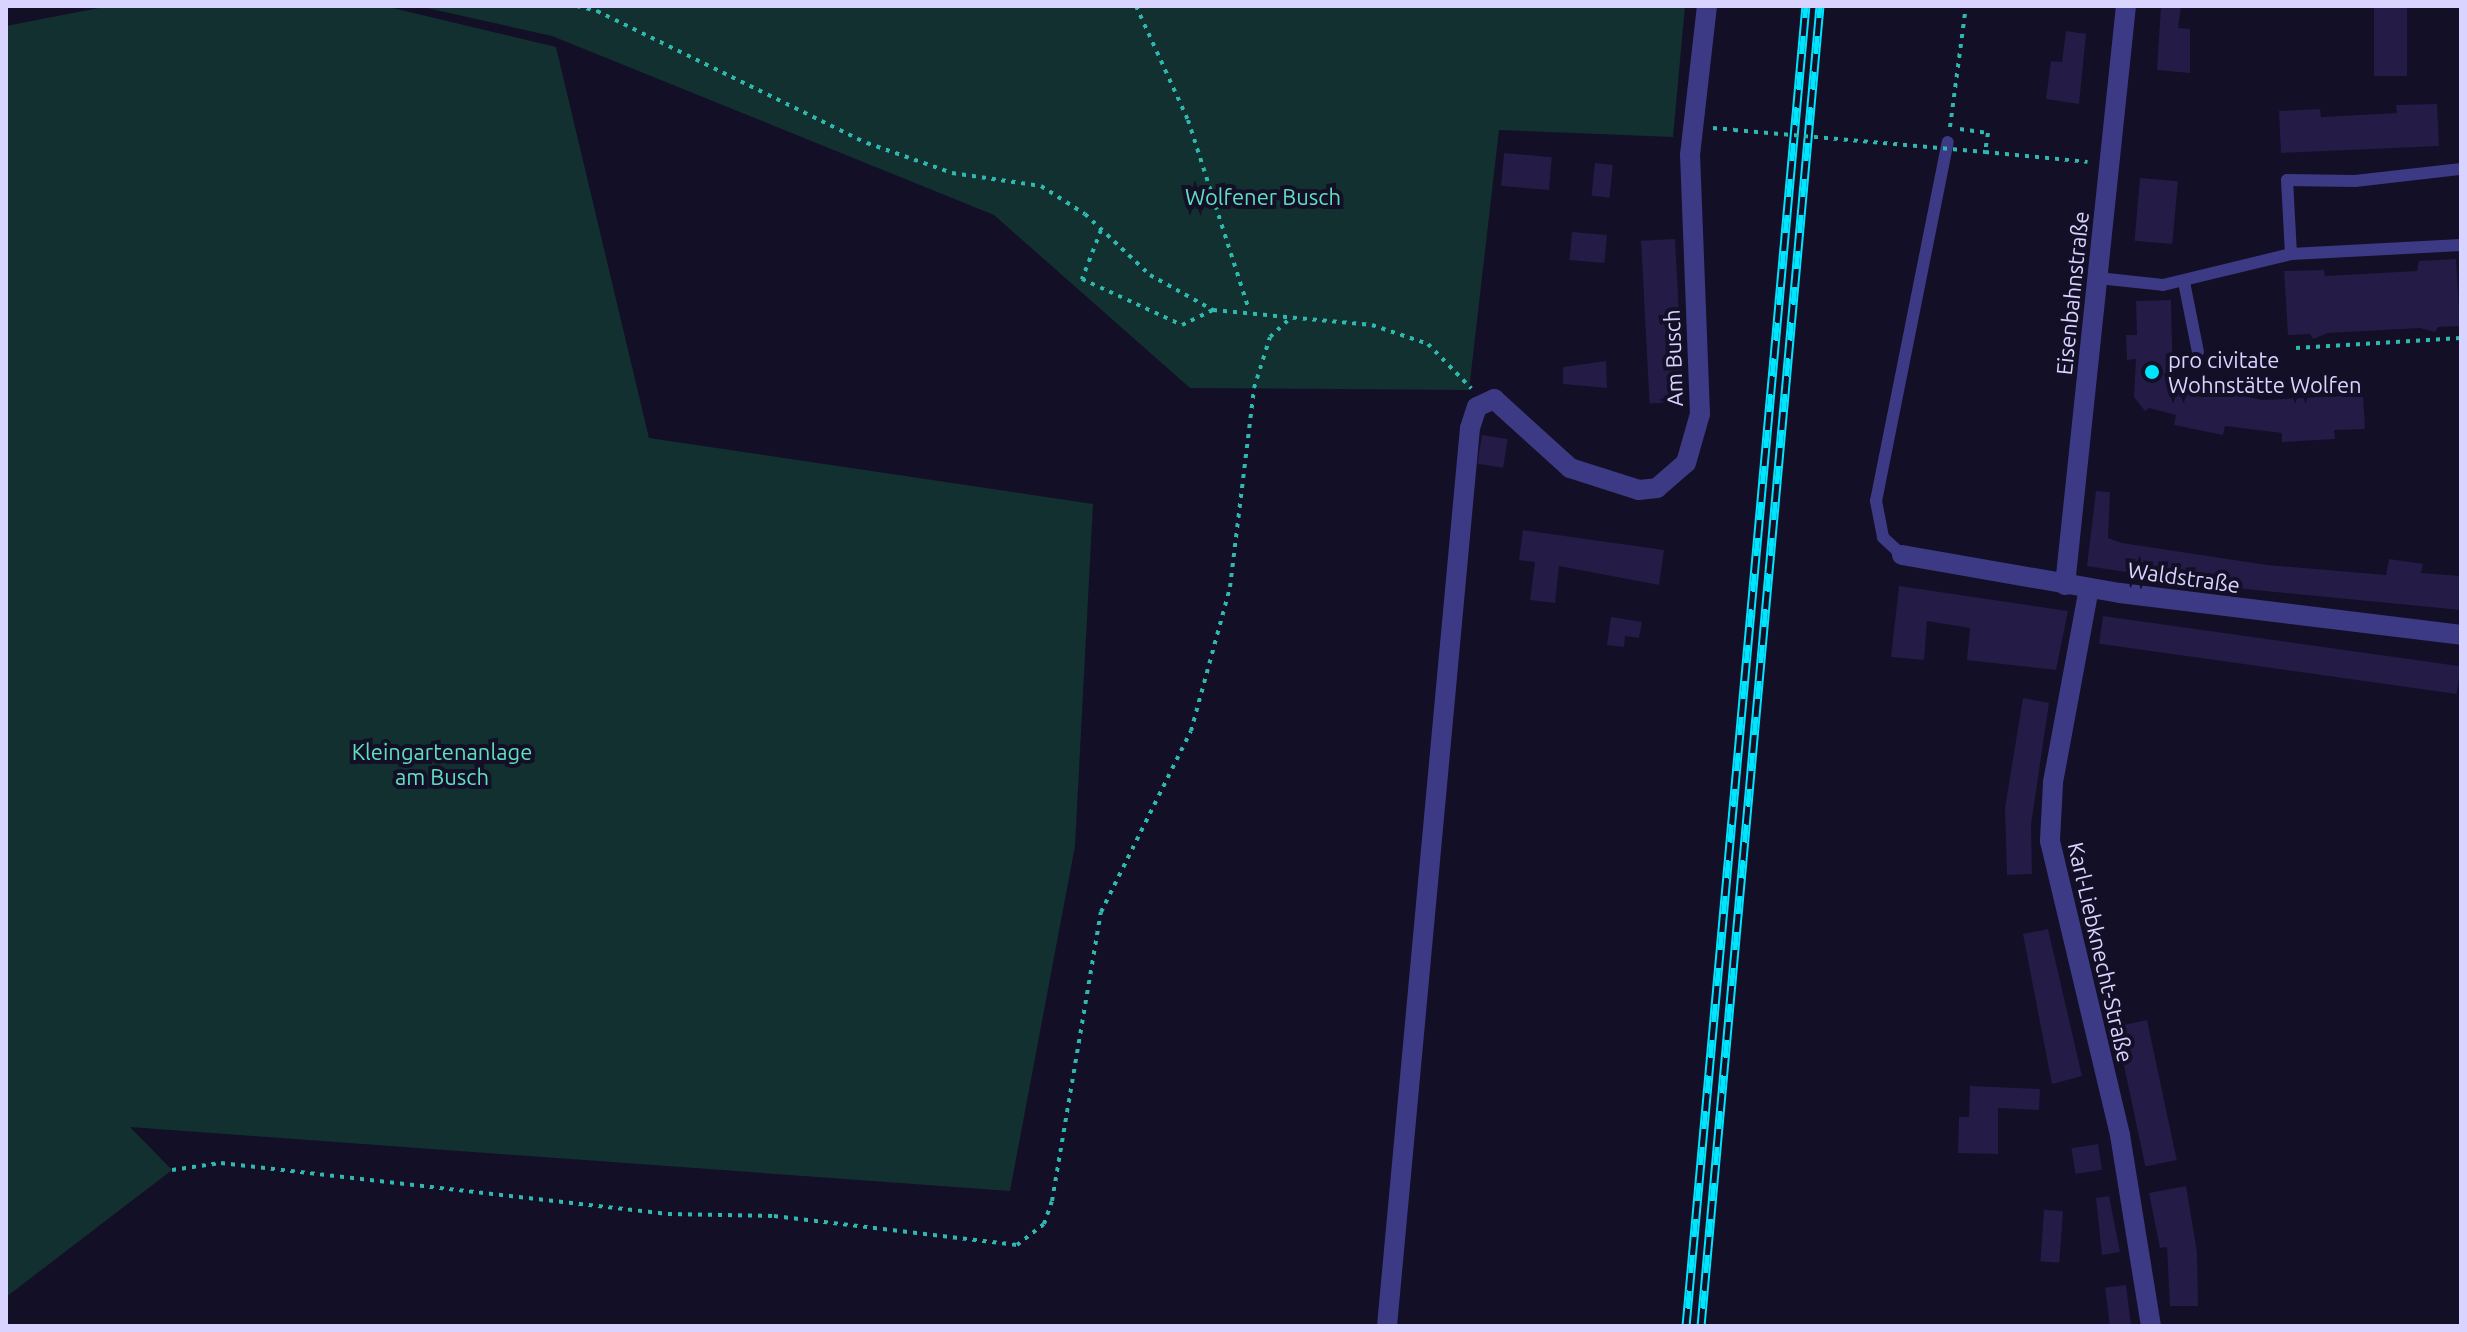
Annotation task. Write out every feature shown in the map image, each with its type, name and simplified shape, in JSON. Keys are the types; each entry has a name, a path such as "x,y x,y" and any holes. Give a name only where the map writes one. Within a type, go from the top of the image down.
{"street":[{"name":"Am Busch","path":"1483,401 1499,402 1570,468 1618,486 1657,488 1686,463 1700,414 1690,155 1707,6"},
{"name":"Eisenbahnstraße","path":"2065,585 2126,6"},
{"path":"1387,1326 1470,428 1483,401"},
{"name":"Waldstraße","path":"1902,555 2065,585 2461,635"},
{"name":"Karl-Liebknecht-Straße","path":"2089,588 2053,783 2050,841 2120,1135 2151,1326"}],"lane":[{"path":"1902,555 1883,537 1876,501 1949,135"},
{"path":"2291,254 2287,180 2355,181 2461,169"},
{"path":"2098,278 2184,282 2291,254 2461,245"},
{"path":"2184,282 2198,352"}],"path":[{"path":"577,6 595,8 867,143 952,173 1041,186 1101,230 1150,275 1213,310"},
{"path":"1136,6 1188,120 1249,310"},
{"path":"1966,6 1949,135 1988,133 1985,152"},
{"path":"1734,130 2111,164"},
{"path":"1101,230 1082,279 1182,325 1213,310 1249,310 1288,320 1372,325 1428,344 1483,401"},
{"path":"172,1170 221,1163 668,1214 774,1216 1017,1245 1044,1224 1052,1201 1101,912 1191,731 1230,587 1254,388 1270,337 1288,320"},
{"path":"2296,348 2461,338"}],"green space":[{"name":"Kleingartenanlage am Busch","path":"109,6 384,6 556,47 649,438 1093,504 1075,846 1010,1191 130,1127 172,1170 6,1297 6,26"},
{"name":"Wolfener Busch","path":"418,6 1685,6 1673,137 1499,130 1469,390 1190,388 994,215 552,36"}],"building":[{"path":"2161,6 2181,6 2178,28 2190,29 2190,73 2157,70"},
{"path":"2374,6 2407,6 2407,76 2374,76"},
{"path":"2066,31 2086,34 2079,104 2046,99 2051,61 2062,62"},
{"path":"2437,104 2439,146 2281,153 2279,111 2320,109 2321,117 2397,113 2396,105"},
{"path":"1504,153 1552,157 1549,190 1501,186"},
{"path":"1595,163 1613,165 1609,198 1592,196"},
{"path":"2140,178 2178,181 2172,244 2135,241"},
{"path":"1572,232 1607,235 1604,263 1570,260"},
{"path":"1675,239 1684,402 1650,404 1641,241"},
{"path":"2456,259 2460,326 2438,327 2435,332 2420,328 2328,333 2313,339 2310,334 2288,335 2284,271 2324,270 2325,276 2417,271 2419,261"},
{"name":"pro civitate Wohnstätte Wolfen","path":"2171,300 2173,381 2262,400 2363,395 2365,429 2334,430 2335,439 2282,442 2282,433 2225,426 2223,435 2174,425 2176,415 2149,408 2145,411 2134,397 2136,359 2127,360 2126,335 2137,335 2136,301"},
{"path":"1606,361 1607,388 1563,384 1563,367"},
{"path":"1482,435 1508,439 1503,468 1477,464"},
{"path":"2096,491 2110,492 2108,538 2122,543 2267,565 2386,575 2389,559 2423,564 2421,573 2461,576 2461,610 2214,586 2087,566"},
{"path":"1523,530 1664,550 1659,585 1559,566 1555,603 1530,600 1535,562 1519,560"},
{"path":"1899,586 2068,611 2056,670 1967,660 1970,628 1927,621 1924,660 1891,657"},
{"path":"2103,616 2460,666 2457,694 2099,644"},
{"path":"1611,617 1642,622 1639,638 1625,636 1624,647 1607,645"},
{"path":"2023,698 2049,703 2031,825 2032,874 2007,875 2005,808"},
{"path":"2048,929 2082,1076 2052,1084 2023,934"},
{"path":"2147,1020 2177,1160 2145,1167 2116,1027"},
{"path":"1970,1086 2040,1089 2039,1110 1998,1108 1998,1154 1958,1153 1959,1117 1969,1117"},
{"path":"2098,1144 2102,1170 2075,1174 2071,1148"},
{"path":"2186,1186 2197,1252 2198,1306 2170,1306 2167,1247 2160,1248 2149,1193"},
{"path":"2109,1196 2120,1252 2102,1255 2096,1198"},
{"path":"2044,1210 2063,1211 2059,1263 2040,1262"},
{"path":"2126,1285 2131,1326 2110,1326 2105,1288"}],"railway":[{"path":"1686,1326 1806,6"},
{"path":"1701,1326 1820,6"}],"place":[{"name":"pro civitate Wohnstätte Wolfen","path":"2152,372"}]}
